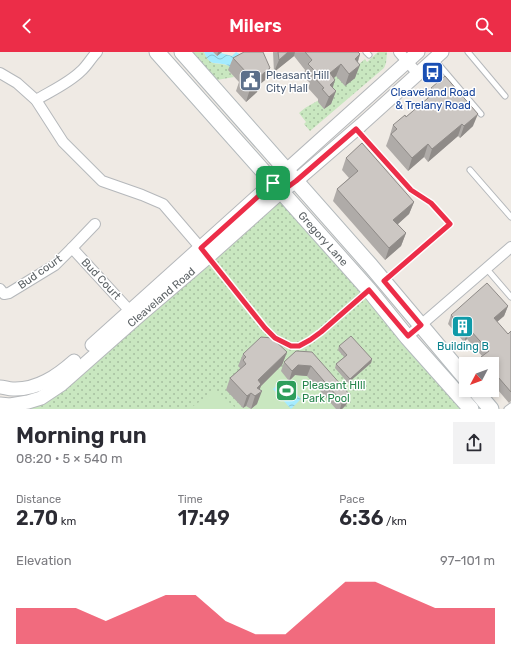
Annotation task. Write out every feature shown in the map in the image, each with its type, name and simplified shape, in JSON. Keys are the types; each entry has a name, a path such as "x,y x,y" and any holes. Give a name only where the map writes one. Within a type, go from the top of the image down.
{"main road":[{"name":"Gregory Lane","path":"157,52 369,290 471,409"},
{"name":"Gregory Lane","path":"182,52 384,281 459,371"},
{"path":"481,397 491,409"}],"street":[{"path":"36,100 62,85 80,72 98,52"},
{"name":"Cleaveland Road","path":"291,175 403,57 418,52"},
{"name":"Cleaveland Road","path":"0,404 21,404 41,398 62,384 139,316 204,252 277,187 291,175 356,129 438,55"},
{"path":"403,57 418,74"},
{"path":"0,73 17,83 36,100 63,142 102,181 163,204 204,252"},
{"name":"Bud court","path":"0,289 4,294 9,293 55,265 95,224"},
{"name":"Bud Court","path":"72,248 130,311"},
{"path":"408,336 510,249"},
{"name":"Cleaveland Road","path":"0,387 12,389 25,388 44,382 65,370 130,311 204,252"}],"lane":[{"path":"468,52 505,96"},
{"path":"438,55 481,114"},
{"path":"356,129 411,190 431,203 450,224 384,281"},
{"path":"470,170 511,218"},
{"path":"204,252 265,328 275,338 291,346 299,346 310,340 369,290"},
{"path":"486,268 511,297"},
{"path":"507,409 511,406"}],"green space":[{"path":"193,52 204,52 212,62 229,66 229,71 234,77 217,80"},
{"path":"378,52 387,52 384,68 310,131 304,124 306,122 299,113 319,100 327,79 350,72 365,59 367,62"},
{"path":"281,192 471,409 0,409 41,398"},
{"name":"Pleasant HIll Park Pool","path":"279,369 289,380 295,375 307,376 336,409 242,409 246,406 251,408 247,386"},
{"path":"215,391 237,409 189,409"}],"water":[{"path":"204,52 213,52 217,56 221,53 232,56 236,52 242,55 229,71 229,66 209,61"},
{"path":"283,380 301,399 291,409 273,389"}],"building":[{"path":"244,52 263,52 270,68 259,77 261,79 250,89 241,78 247,73 233,58"},
{"path":"278,52 288,52 279,60"},
{"path":"305,52 358,52 360,54 355,59 360,65 349,74 341,64 330,73 335,80 330,85 336,91 329,97 322,89 324,88 312,75 316,72 308,64 312,60"},
{"path":"445,76 478,114 464,126 462,124 432,149 428,144 412,158 391,134 397,129 393,125 405,115 406,117 435,92 431,88"},
{"path":"362,143 414,202 393,220 406,233 389,248 337,189 358,171 346,158"},
{"path":"487,283 508,306 494,318 508,334 511,331 511,392 499,378 499,357 481,357 489,351 470,330 467,333 451,315"},
{"path":"351,336 372,359 350,379 336,364 347,355 339,346"},
{"path":"261,337 272,338 287,352 258,380 261,384 257,388 262,391 255,396 251,393 247,396 230,378 246,364 243,360 246,357 243,354"},
{"path":"296,351 312,352 350,395 342,402 311,366 298,365 292,371 284,362"}],"place":[{"name":"Cleaveland Road & Trelany Road","path":"433,72"},
{"name":"Pleasant Hill City Hall","path":"251,81"},
{"name":"Building B","path":"463,326"},
{"name":"Pleasant HIll Park Pool","path":"286,391"}],"route":[{"path":"356,129 411,190 431,203 450,224 384,281 421,325 408,336 369,290 321,332 299,346 291,346 275,338 265,328 201,248 273,183 281,192 296,181 356,129"}]}
